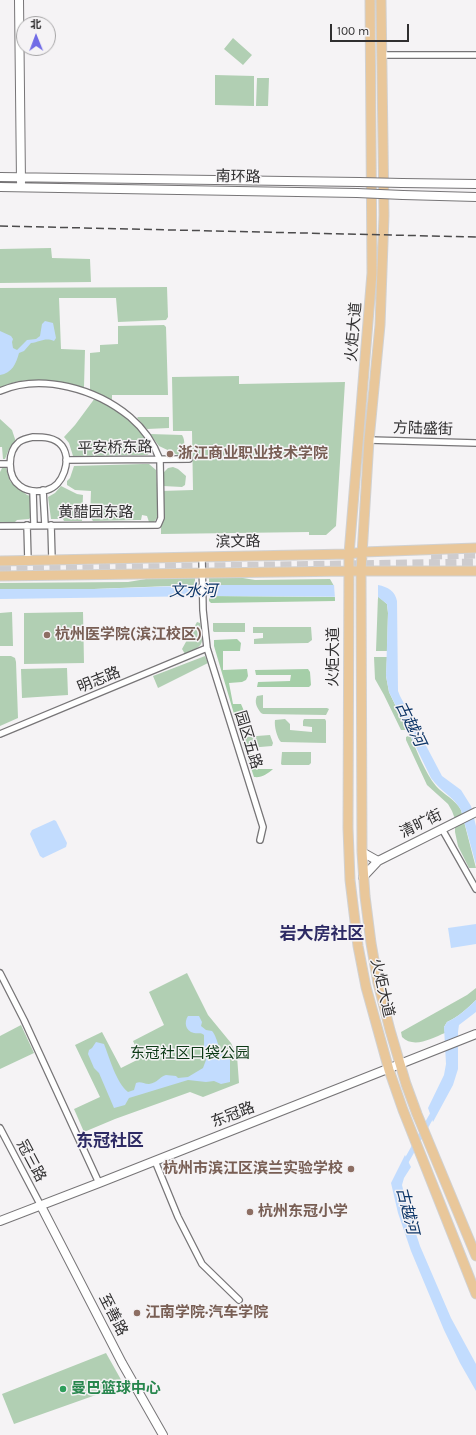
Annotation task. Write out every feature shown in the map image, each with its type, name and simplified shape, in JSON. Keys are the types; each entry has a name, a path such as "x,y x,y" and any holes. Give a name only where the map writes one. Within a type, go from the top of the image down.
{"main road":[{"path":"19,0 21,187"},
{"name":"火炬大道","path":"370,0 372,274 349,554 348,804 350,880 358,946 366,987 389,1070 412,1134 476,1294"},
{"name":"火炬大道","path":"381,0 384,215 383,274 380,325 369,440 361,581 361,805 363,877 367,917 376,970 386,1017 400,1064 417,1114 476,1256"},
{"name":"南环路","path":"0,177 476,184"},
{"name":"南环路","path":"0,187 357,193 476,197"},
{"name":"滨文路","path":"0,561 349,554 363,552 476,548"},
{"name":"滨文路","path":"0,576 202,576 349,571 476,571"},
{"path":"348,804 356,802 361,805"},
{"name":"清旷街","path":"363,877 378,861 476,812"},
{"path":"362,852 378,861"},
{"name":"东冠路","path":"0,1221 389,1070 400,1064 476,1034"},
{"name":"至善路","path":"41,1206 122,1364 163,1435"}],"street":[{"path":"382,55 476,54"},
{"path":"0,391 18,385 45,384 66,387 98,396 131,417 144,432 160,460"},
{"path":"33,437 46,437 61,445 66,460 62,477 58,483 52,488 33,491 19,486 12,473 10,464 11,455 18,443 26,438 33,437"},
{"name":"方陆盛街","path":"369,440 476,443"},
{"name":"平安桥东路","path":"66,460 189,459"},
{"name":"黄醋园东路","path":"0,526 158,525 161,518 160,460"},
{"path":"0,464 10,464"},
{"path":"43,490 52,560"},
{"path":"28,561 33,491"},
{"name":"园区五路","path":"202,557 203,601 207,648 263,827 260,840"},
{"name":"明志路","path":"0,734 207,648"},
{"path":"442,829 476,889"},
{"path":"0,972 24,1020 99,1183"},
{"name":"冠三路","path":"0,1128 41,1206"},
{"path":"155,1161 178,1217 202,1264 239,1300"}],"green space":[{"path":"233,38 252,55 243,65 224,49"},
{"path":"215,75 254,76 254,106 215,105"},
{"path":"257,78 269,78 268,106 256,106"},
{"path":"51,248 52,258 90,259 91,282 0,283 0,249"},
{"path":"167,287 168,317 166,320 118,322 116,298 59,298 61,349 85,350 84,387 80,389 50,381 30,380 20,381 0,388 0,288"},
{"path":"164,325 166,327 168,395 112,395 112,400 90,391 90,353 100,352 100,345 118,344 118,326"},
{"path":"239,376 239,384 345,382 336,526 326,535 309,535 309,532 161,534 161,491 193,490 192,431 173,431 172,377"},
{"path":"95,398 108,404 129,418 150,444 150,453 147,455 73,456 69,443 64,437"},
{"path":"169,417 169,428 147,429 137,418"},
{"path":"0,419 12,430 16,442 9,449 5,459 3,459 2,447 0,447"},
{"path":"150,434 182,435 184,444 181,454 178,455 159,446"},
{"path":"149,464 156,470 159,515 154,522 149,522 147,516 142,515 141,520 93,521 90,517 91,491 75,490 67,485 67,481 70,478 74,466"},
{"path":"173,467 178,469 186,476 185,485 182,487 163,486 163,473 168,468"},
{"path":"2,468 6,468 10,481 27,495 31,496 31,517 29,519 17,520 15,522 0,522 0,472"},
{"path":"61,486 77,494 83,495 82,521 51,519 48,497 55,493"},
{"path":"195,577 195,585 94,589 0,590 0,583 128,582 146,579"},
{"path":"209,577 237,577 255,580 330,579 334,586 209,585"},
{"path":"209,596 335,597 335,601 211,603 209,601"},
{"path":"378,596 387,604 387,651 376,651"},
{"path":"12,612 13,646 0,646 0,613"},
{"path":"83,612 84,663 24,664 24,613"},
{"path":"197,622 200,623 202,643 197,648 185,654 182,649"},
{"path":"213,623 245,623 245,632 214,632"},
{"path":"253,627 311,627 312,640 308,643 254,644 254,639 263,638 263,633 253,633"},
{"path":"237,639 241,643 240,651 223,651 223,670 247,669 248,676 246,680 242,682 229,683 233,704 241,704 244,711 238,715 250,754 255,754 256,769 273,769 260,777 254,777 214,646 214,640"},
{"path":"0,656 11,656 15,658 18,718 0,726"},
{"path":"205,656 208,663 158,688 153,676"},
{"path":"374,657 387,657 386,676 389,692 407,730 401,730 375,679"},
{"path":"67,668 68,695 22,698 21,669"},
{"path":"308,669 310,672 311,685 309,687 257,687 258,682 290,681 291,675 256,675 255,670"},
{"path":"263,695 263,708 329,709 326,715 263,714 256,705 256,700 257,696"},
{"path":"285,719 290,724 290,730 312,732 312,727 303,726 304,719 325,719 326,743 281,742 276,732 275,720"},
{"path":"270,735 273,743 272,746 248,748 244,737"},
{"path":"410,735 432,781 459,806 461,810 476,868 469,868 458,846 455,832 455,819 448,804 427,785 406,740 406,737"},
{"path":"282,752 311,752 311,763 309,765 282,765"},
{"name":"东冠社区口袋公园","path":"187,973 208,1015 231,1043 237,1056 239,1083 203,1097 190,1092 115,1119 84,1132 74,1109 100,1097 75,1045 102,1032 121,1068 141,1058 133,1041 164,1025 149,992"},
{"path":"476,988 476,1000 455,1018 447,1022 444,1027 445,1033 429,1040 417,1042 412,1042 402,1037 401,1032 467,995"},
{"path":"21,1025 34,1053 0,1069 0,1036"},
{"name":"曼巴篮球中心","path":"106,1353 124,1385 14,1424 2,1394"}],"water":[{"path":"45,321 53,323 56,338 54,341 45,340 31,343 24,351 19,353 15,364 10,370 0,375 0,331 11,336 13,339 13,348 17,350 27,340 36,339 40,336 42,324"},
{"name":"文水河","path":"209,585 378,585 388,588 393,592 397,601 398,691 442,776 461,790 471,806 476,826 476,865 461,810 455,801 438,787 431,778 389,692 386,676 387,604 378,597 209,596 0,599 0,589 94,589"},
{"path":"54,820 56,821 67,843 66,847 43,858 40,856 30,834 32,830"},
{"path":"476,924 476,944 451,948 448,928"},
{"path":"476,1000 476,1012 459,1025 458,1069 453,1085 433,1122 428,1108 444,1075 446,1064 444,1027 447,1022 455,1018"},
{"path":"188,1016 199,1016 202,1022 201,1026 206,1030 212,1031 214,1034 222,1053 230,1060 230,1082 221,1084 214,1081 206,1082 188,1080 129,1098 125,1105 114,1108 99,1073 94,1068 88,1054 89,1050 96,1042 104,1044 120,1082 128,1092 134,1090 136,1083 139,1082 149,1084 166,1075 176,1076 178,1078 188,1077 203,1068 206,1060 204,1053 204,1035 191,1032 187,1028 186,1021"},
{"path":"405,1155 411,1167 404,1178 402,1185 407,1206 420,1246 451,1318 476,1364 476,1391 444,1330 411,1251 398,1213 391,1183"}],"pier":[{"path":"378,583 378,599 335,599 334,584"}],"waterway":[{"name":"古越河","path":"404,1165 435,1110"}],"tunnel":[{"path":"431,554 476,553"},
{"path":"0,571 476,564"}],"railway":[{"path":"0,226 476,237"}],"place":[{"name":"浙江商业职业技术学院","path":"170,454"},
{"name":"杭州医学院(滨江校区)","path":"47,635"},
{"name":"杭州市滨江区滨兰实验学校","path":"351,1169"},
{"name":"杭州东冠小学","path":"250,1212"},
{"name":"江南学院·汽车学院","path":"137,1313"},
{"name":"曼巴篮球中心","path":"63,1389"}],"district":[{"name":"岩大房社区","path":"322,934"},
{"name":"东冠社区","path":"110,1141"}]}
